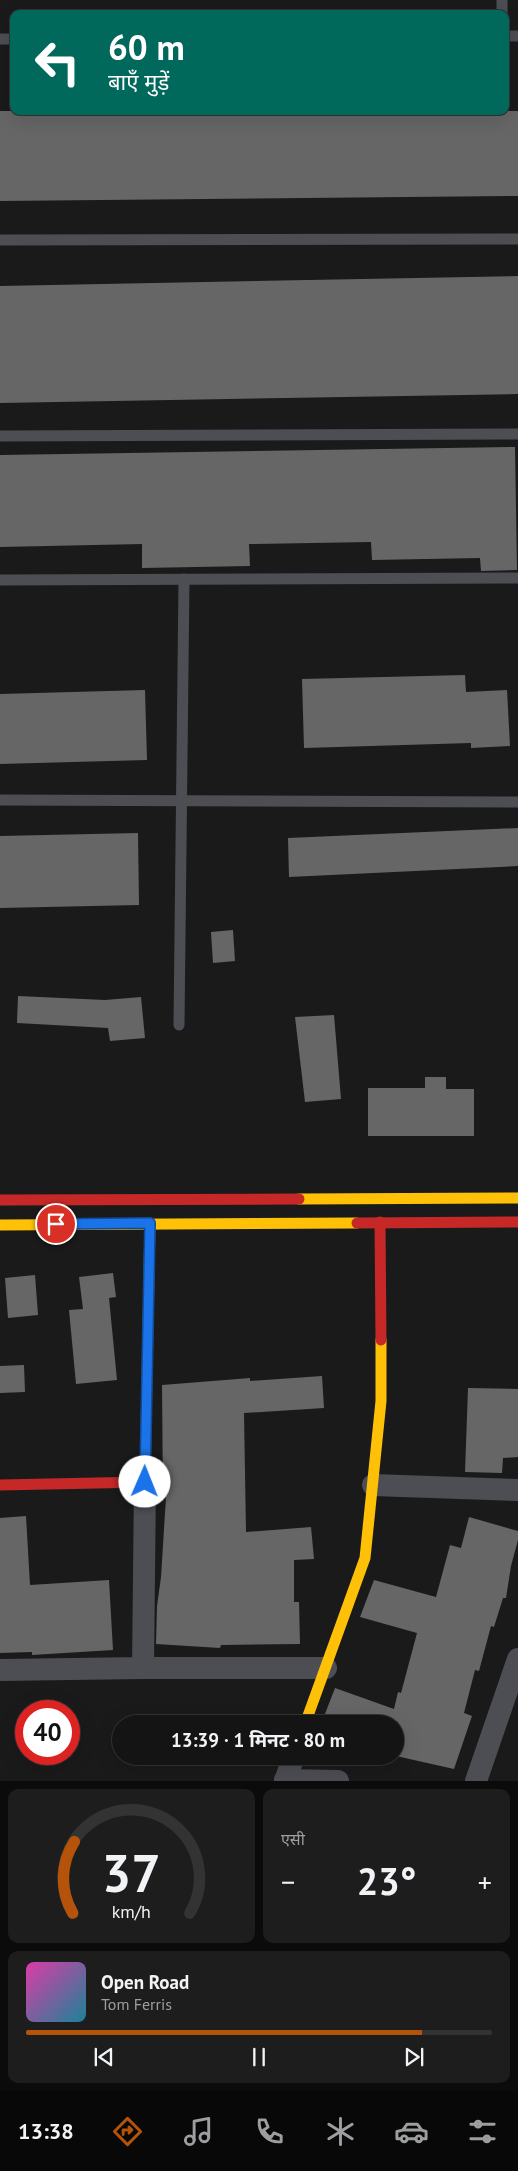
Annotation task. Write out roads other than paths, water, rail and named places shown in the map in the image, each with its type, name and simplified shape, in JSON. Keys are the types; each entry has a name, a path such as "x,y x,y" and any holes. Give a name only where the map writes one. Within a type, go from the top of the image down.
{"street":[{"path":"0,1200 518,1198"},
{"path":"309,1715 365,1558 381,1401 380,1222"},
{"path":"0,1225 518,1222"},
{"path":"143,1668 150,1223"},
{"path":"0,1485 145,1482"},
{"path":"372,1485 518,1490"},
{"path":"476,1781 518,1659"},
{"path":"0,1670 326,1668"},
{"path":"291,1765 285,1780 338,1781"}],"lane":[{"path":"0,240 518,239"},
{"path":"0,436 518,434"},
{"path":"0,580 518,578"},
{"path":"179,1025 184,579"},
{"path":"0,800 518,802"}]}
